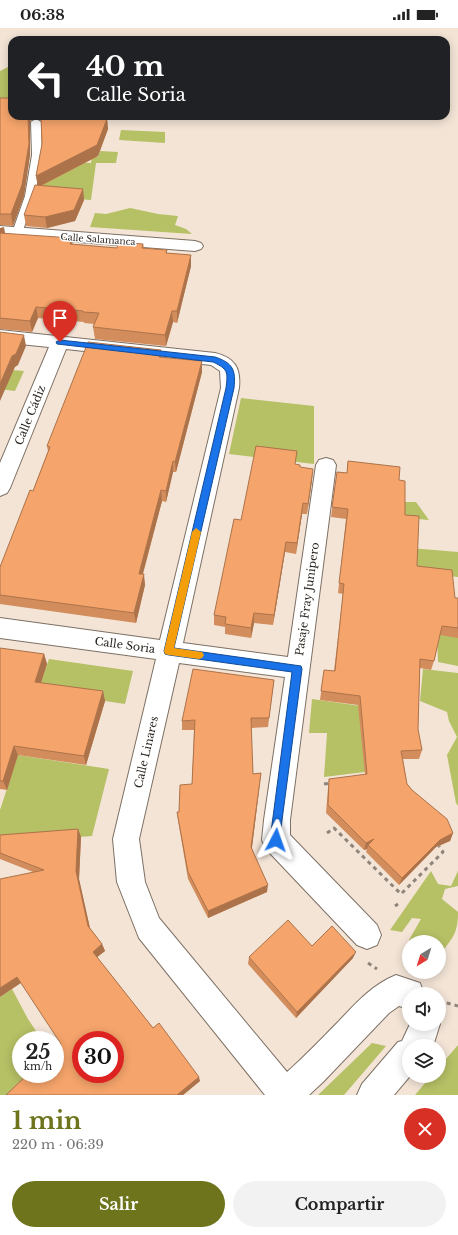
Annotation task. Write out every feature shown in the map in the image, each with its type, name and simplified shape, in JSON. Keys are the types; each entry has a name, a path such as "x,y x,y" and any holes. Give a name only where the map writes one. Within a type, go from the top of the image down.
{"street":[{"name":"Calle Salamanca","path":"0,231 195,246"},
{"path":"0,336 60,342"},
{"name":"Calle Linares","path":"60,342 215,359 227,365 231,375 230,388 126,839 131,882 149,928 285,1095"},
{"name":"Calle Cádiz","path":"0,488 60,342"},
{"name":"Pasaje Fray Junipero","path":"326,465 276,840 367,935"},
{"name":"Calle Soria","path":"0,628 298,669"},
{"path":"285,1095 312,1071 378,1002 396,990 402,992"},
{"path":"373,1095 402,1061"}],"lane":[{"path":"17,233 30,196 37,155 36,122"}],"path":[{"path":"324,784 338,782"},
{"path":"327,833 341,824"},
{"path":"334,828 401,894 443,852 440,846"},
{"path":"446,1003 458,1006"}],"green space":[{"path":"8,67 8,100 0,101 0,71"},
{"path":"121,130 165,132 165,143 119,140"},
{"path":"100,151 118,152 116,163 96,163 91,200 36,196 41,160 91,163 92,157 98,157"},
{"path":"130,208 158,214 178,216 175,225 186,229 192,234 90,227 95,213 106,214"},
{"path":"0,369 24,371 15,391 0,389"},
{"path":"241,398 314,406 314,464 229,454"},
{"path":"396,502 416,502 429,520 395,517"},
{"path":"410,548 458,552 458,577 409,572"},
{"path":"437,633 458,637 458,666 438,662"},
{"path":"49,659 133,671 125,704 38,691"},
{"path":"423,669 458,673 458,806 456,803 447,755 457,737 449,721 447,712 420,701"},
{"path":"312,699 410,713 365,772 324,777 327,733 309,733"},
{"path":"18,755 109,769 92,836 0,843 0,810"},
{"path":"431,871 438,884 451,886 458,871 458,886 445,889 442,899 458,912 457,926 451,940 446,947 446,935 412,935 421,919 412,918 402,932 390,930"},
{"path":"12,989 36,1031 12,1031 12,1083 28,1083 15,1095 0,1095 0,997"},
{"path":"372,1043 386,1046 344,1095 318,1095"},
{"path":"458,1045 458,1095 415,1095 425,1083 446,1083 446,1059"}],"building":[{"path":"0,98 8,98 8,120 28,120 29,144 22,185 11,214 0,214"},
{"path":"41,120 107,120 97,145 36,176 42,144"},
{"path":"35,185 83,189 74,210 45,217 24,215"},
{"path":"0,233 72,238 70,244 117,248 118,242 143,244 142,248 167,250 166,253 191,255 177,311 172,311 165,335 93,327 99,313 83,311 36,307 30,321 0,318"},
{"path":"0,332 24,335 16,354 12,356 0,384"},
{"path":"88,342 161,350 159,357 202,361 175,462 173,461 166,491 161,490 139,574 144,574 134,613 0,595 0,567 30,490 33,491 50,447 47,446"},
{"path":"256,446 297,451 295,464 300,465 300,467 313,469 308,504 303,503 297,543 286,542 274,615 254,613 251,628 225,624 226,617 214,615 234,519 241,520"},
{"path":"348,461 400,467 399,480 405,481 405,515 419,516 417,566 452,570 455,598 458,598 458,628 442,626 434,661 420,659 418,729 422,750 401,751 407,784 412,790 447,819 453,833 440,840 402,878 368,845 374,839 366,843 328,805 329,779 367,774 360,696 321,691 324,670 335,671 344,584 339,583 348,509 332,507 337,472 347,473"},
{"path":"0,648 44,654 35,682 103,691 84,756 14,746 3,781 0,781"},
{"path":"193,669 274,680 269,718 251,718 253,774 261,773 251,847 268,885 208,911 188,872 177,812 179,812 180,785 192,784 195,720 182,721"},
{"path":"78,829 76,871 88,926 102,944 93,952 153,1028 159,1023 199,1077 177,1095 6,1095 19,1083 64,1083 64,1031 52,1031 17,977 0,988 0,879 44,870 0,853 0,835"},
{"path":"288,920 312,946 332,926 356,952 297,1012 249,957"}],"slow traffic":[{"path":"196,532 169,651 199,655"}],"route":[{"path":"60,342 196,356 215,359 227,365 231,375 230,388 169,651 298,669 277,820 276,840"}]}
